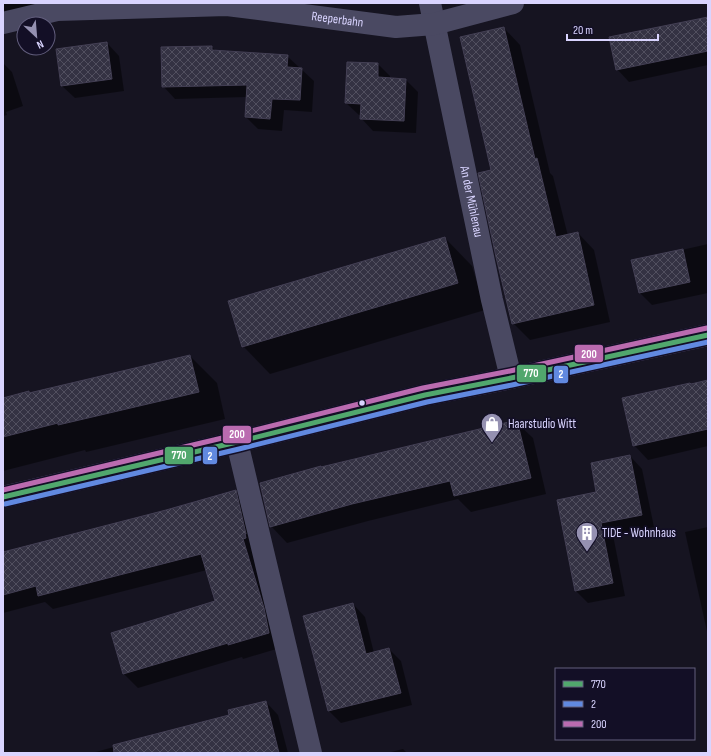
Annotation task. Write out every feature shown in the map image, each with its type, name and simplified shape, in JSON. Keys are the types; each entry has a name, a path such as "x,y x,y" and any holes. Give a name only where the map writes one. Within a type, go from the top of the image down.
{"main road":[{"path":"3,497 237,442 425,395 511,378 708,335"}],"street":[{"path":"432,13 513,3"},
{"name":"Reeperbahn","path":"3,23 57,10 227,5 396,27 432,13"},
{"name":"An der Mühlenau","path":"432,13 492,300 511,378"},
{"path":"237,442 311,753"}],"building":[{"path":"708,17 708,51 616,70 609,37"},
{"path":"504,27 535,159 537,158 556,237 578,232 594,305 512,324 478,173 491,170 460,37"},
{"path":"107,42 112,79 61,86 56,49"},
{"path":"212,46 212,50 288,55 287,67 302,68 300,100 272,99 270,119 245,117 247,85 162,87 161,47"},
{"path":"347,62 378,63 378,77 406,79 404,121 360,119 361,104 345,103"},
{"path":"445,237 458,283 242,347 228,301"},
{"path":"683,249 690,282 639,293 631,260"},
{"path":"190,355 199,392 58,425 58,423 3,437 3,398"},
{"path":"708,380 708,429 633,446 622,398"},
{"path":"517,420 531,478 454,496 450,481 352,504 270,527 260,483 321,466"},
{"name":"TIDE - Wohnhaus","path":"630,455 642,515 601,523 613,583 575,591 557,500 596,492 591,463"},
{"path":"236,490 246,534 246,538 243,539 264,608 269,633 228,645 228,643 123,674 111,633 215,601 201,554 38,596 36,586 3,595 3,552 166,510"},
{"path":"353,603 366,654 389,648 401,693 328,711 303,616"},
{"path":"266,701 279,753 114,753 113,745 229,715 228,710"}],"transit line":[{"name":"200","path":"3,490 235,435 423,388 510,371 707,328"},
{"name":"770","path":"3,497 237,442 425,395 511,378 708,335"},
{"name":"2","path":"5,504 239,449 427,402 708,342"}],"place":[{"name":"Haarstudio Witt","path":"492,444"},
{"name":"TIDE - Wohnhaus","path":"587,552"}]}
